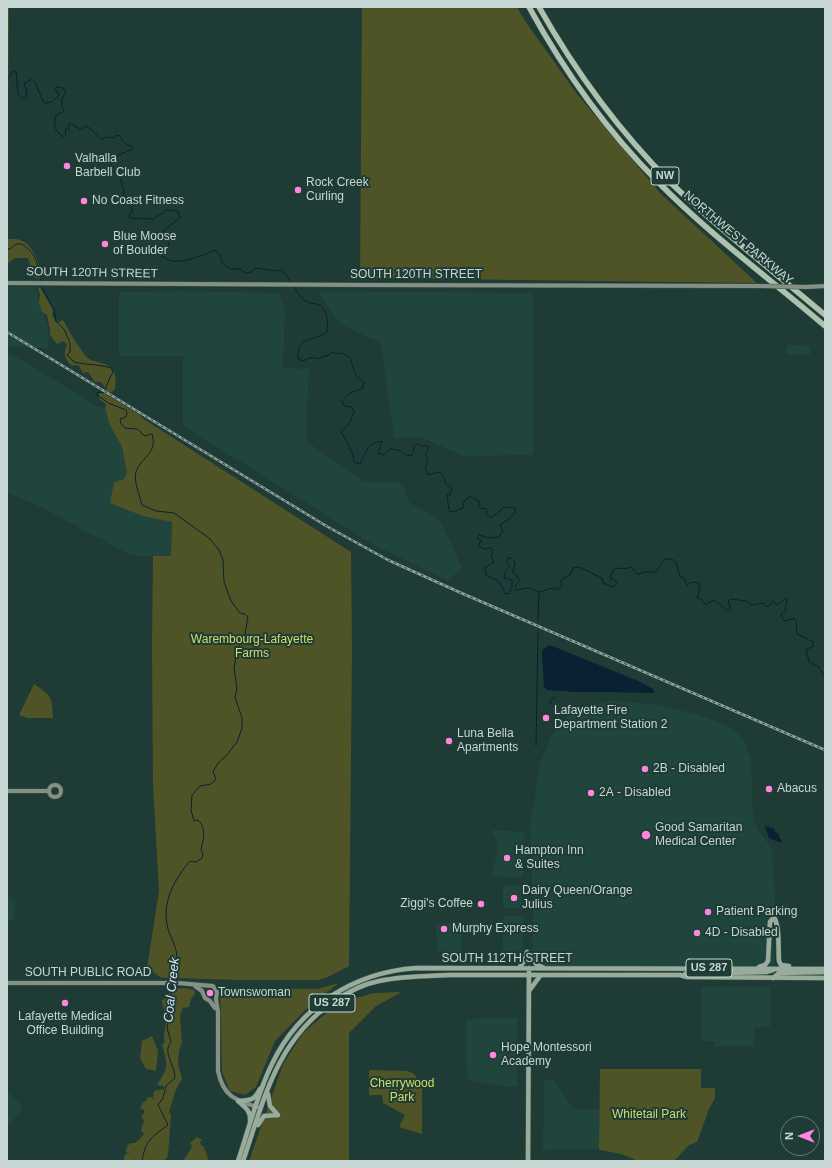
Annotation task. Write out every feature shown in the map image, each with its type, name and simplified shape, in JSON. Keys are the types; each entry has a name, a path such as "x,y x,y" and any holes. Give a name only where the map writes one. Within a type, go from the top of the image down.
{"highway":[{"name":"NORTHWEST PARKWAY","path":"529,7 580,90 605,123 632,154 685,208 734,251 825,326"},
{"name":"NORTHWEST PARKWAY","path":"539,7 558,40 585,80 608,112 647,158 704,213 825,314"}],"main road":[{"name":"SOUTH 120TH STREET","path":"7,283 825,286"},
{"path":"7,791 49,791"},
{"path":"753,969 765,965 768,961 770,922 774,917 777,927 779,963 784,966 825,968"},
{"path":"518,968 524,960 527,952"},
{"path":"532,956 536,964 546,968"},
{"path":"528,968 528,1161"},
{"name":"SOUTH 112TH STREET","path":"258,1108 267,1075 276,1055 303,1019 329,997 374,975 405,969 825,968"},
{"path":"680,975 704,973 771,972 775,969"},
{"path":"773,978 779,973 825,972"},
{"name":"SOUTH 112TH STREET","path":"258,1108 269,1088 284,1054 303,1028 326,1007 342,996 378,981 414,976 680,975 687,977 825,978"},
{"path":"528,993 532,985 540,976"},
{"name":"SOUTH PUBLIC ROAD","path":"7,983 178,983 207,986"},
{"path":"194,985 203,993 205,998 209,999 213,1005 218,1020"},
{"path":"203,993 207,986 212,986 217,992 218,1071 220,1079 230,1096 238,1101 258,1108"},
{"path":"209,999 213,999 216,996"},
{"path":"238,1101 251,1100 256,1096 267,1075"},
{"path":"251,1139 262,1118 266,1115 278,1115 270,1106 269,1088"},
{"path":"238,1101 249,1112 250,1116 248,1130"},
{"name":"US 287","path":"238,1161 248,1130 258,1108"},
{"name":"US 287","path":"243,1161 251,1139 258,1108"}],"shaded area":[{"path":"7,287 35,287 48,328 48,348 7,347"},
{"path":"183,291 279,293 285,310 283,368 309,369 306,441 364,482 399,482 404,488 409,502 441,522 463,569 447,580 374,545 183,426 183,356 119,356 119,292"},
{"path":"322,291 533,293 533,455 464,456 420,437 394,438 381,343 340,324 319,294"},
{"path":"787,345 811,346 810,355 787,354"},
{"path":"7,352 96,406 105,408 110,425 122,447 127,474 124,479 143,516 172,522 171,556 132,555 36,505 7,492"},
{"name":"Good Samaritan Medical Center","path":"613,701 652,704 697,714 733,729 744,740 751,759 753,819 772,852 775,914 772,932 775,969 546,968 536,964 532,956 533,912 530,825 541,761 550,738 566,718 590,705"},
{"path":"492,830 524,832 523,876 521,878 500,877 491,873 497,855 497,843"},
{"path":"503,886 521,886 522,908 503,908"},
{"path":"7,895 15,900 14,920 7,920"},
{"path":"503,916 523,916 523,956 503,956"},
{"path":"461,922 462,952 437,952 436,923"},
{"path":"701,987 770,987 770,1027 754,1028 754,1046 715,1046 715,1041 701,1041"},
{"path":"476,1018 517,1018 517,1086 509,1087 468,1081 466,1064 466,1020"},
{"path":"544,1080 554,1080 573,1109 599,1109 599,1149 543,1150"},
{"path":"9,1093 21,1105 22,1110 7,1127 7,1094"}],"green space":[{"path":"7,7 9,7 8,102 7,102"},
{"path":"362,7 517,7 525,21 577,94 661,194 757,283 360,278"},
{"path":"7,239 22,241 32,249 40,267 42,279 33,277 29,269 30,264 28,258 15,258 7,264"},
{"path":"40,287 53,310 52,315 56,323 63,320 75,341 90,360 104,364 114,371 116,379 115,389 110,393 104,388 101,382 95,382 88,372 83,373 79,366 72,366 67,361 65,351 67,344 63,341 57,344 50,335 47,315 42,312 39,302 40,294 38,289"},
{"name":"Warembourg-Lafayette Farms","path":"99,393 104,393 141,416 351,552 352,649 349,966 328,977 318,980 175,979 160,977 147,968 159,891 153,785 153,556 171,556 172,522 143,516 110,503 114,482 124,479 127,473 122,447 110,425 105,408 106,404 99,399"},
{"path":"34,684 48,694 51,701 53,718 28,718 19,715"},
{"path":"339,983 311,1004 275,1041 256,1087 245,1095 230,1091 222,1072 220,998 224,991 233,988 318,989"},
{"path":"184,988 194,990 195,994 191,999 189,1007 183,1008 180,1016 182,1043 179,1050 178,1064 182,1078 175,1092 169,1112 171,1115 167,1158 162,1161 124,1161 126,1154 130,1153 126,1152 127,1146 131,1143 135,1143 144,1134 141,1130 144,1121 141,1116 144,1114 144,1110 140,1108 143,1102 146,1101 147,1098 151,1097 156,1100 153,1097 154,1091 164,1089 164,1086 157,1085 164,1074 166,1066 162,1045 165,1042 164,1036 166,1016 162,1001 172,989"},
{"path":"402,992 376,1006 349,1033 349,1161 249,1161 283,1064 303,1033 338,1003 374,993"},
{"path":"152,1036 158,1051 156,1071 146,1069 140,1058 142,1041"},
{"name":"Whitetail Park","path":"600,1069 701,1069 701,1088 715,1088 715,1098 709,1109 697,1142 689,1145 674,1161 639,1161 621,1154 599,1149"},
{"name":"Cherrywood Park","path":"369,1070 407,1071 413,1073 422,1084 422,1134 399,1127 405,1115 383,1103 382,1095 369,1095"},
{"path":"197,1137 202,1140 200,1142 204,1147 208,1158 207,1161 183,1161 192,1147 190,1143"}],"water":[{"path":"550,645 638,681 653,689 654,693 575,692 547,690 544,687 542,652 543,649"},
{"path":"765,827 774,829 776,833 778,833 782,843 769,838"}],"waterway":[{"path":"7,79 13,71 16,71 18,94 22,98 26,98 27,90 24,86 25,83 32,79 35,82 45,103 52,102 59,95 55,89 57,87 63,88 66,92 62,99 62,107 64,110 56,115 55,128 64,137 66,135 65,130 69,130 68,124 70,123 80,129 86,126 101,139 108,137 114,138 116,135 120,136 125,143 132,146 132,149 114,157 110,161 115,173 120,177 124,191 123,198 128,200 133,212 130,213 129,218 154,219 166,210 178,211 180,218 164,230 169,245 161,256 172,261 182,261 214,250 220,255 223,264 230,269 240,269 246,273 251,272 256,268 275,271 282,270 291,282"},
{"name":"Coal Creek","path":"7,249 10,249 16,244 22,244 30,251 37,263 41,283"},
{"name":"Coal Creek","path":"41,286 54,310 56,321 64,329 70,343 70,352 67,355 74,362 111,368 113,372 103,393 98,392 97,395 108,403 126,410 126,417 120,419 121,424 125,428 137,429 146,436 152,434 153,446 139,466 135,475 142,505 156,511 174,513 209,538 219,550 223,560 224,582 231,601 240,613 245,614 248,617 244,639 238,648 234,667 237,689 235,697 242,718 242,728 237,742 226,756 218,763 213,772 216,779 211,784 200,786 192,795 191,810 194,821 198,820 203,827 201,850 203,853 202,858 196,862 190,861 184,868 170,892 166,910 168,929 176,950 177,958 172,982"},
{"path":"294,286 304,300 309,303 319,305 323,308 327,322 327,332 307,340 300,346 298,351 298,359 304,361 311,358 318,359 327,356 332,352 339,354 343,353 350,358 356,376 364,382 362,389 350,393 342,401 344,406 352,407 354,411 346,428 341,432 351,450 354,462 360,464 368,448 377,442 382,441 378,453 384,455 390,449 399,450 404,454 411,456 414,452 413,447 418,444 420,446 428,446 428,450 425,454 428,460 425,469 428,475 438,472 441,474 444,477 445,483 452,489 450,495 447,495 449,511 454,512 463,508 464,501 470,496 479,501 479,507 481,509 485,508 487,510 486,514 491,518 503,507 515,508 514,514 500,525 503,532 498,537 490,538 479,535 477,538 482,541 479,543 479,546 484,549 491,548 493,550 491,557 494,562 485,568 486,575 498,581 504,590 504,593 509,594 512,587 512,580 504,578 506,570 509,567 506,562 508,558 511,558 515,562 513,572 520,580 515,588 517,590 528,588 539,592 553,588 558,590 562,585 561,580 570,575 573,568 579,567 602,578 603,583 614,587 617,583 615,580 610,578 614,569 631,567 637,574 643,572 656,572 665,559 672,559 676,562 680,577 683,577 687,585 692,582 698,583 700,587 697,598 700,598 706,605 714,600 728,611 731,609 728,601 731,599 746,601 752,605 763,603 768,607 773,601 777,605 786,598 786,611 781,614 783,620 786,621 794,618 796,621 797,634 813,642 813,647 806,649 809,662 819,667 825,678"},
{"path":"538,621 539,592"},
{"path":"536,746 538,632"},
{"path":"550,704 552,699 555,697"},
{"path":"565,711 566,706"},
{"name":"Coal Creek","path":"142,1161 145,1148 150,1140 168,1125 158,1105 163,1098 166,1086 175,1078 168,1055 171,1042 167,1028 172,986"}],"railway":[{"path":"7,332 328,527 388,560 825,750"}],"place":[{"name":"Valhalla Barbell Club","path":"67,166"},
{"name":"Rock Creek Curling","path":"298,190"},
{"name":"No Coast Fitness","path":"84,201"},
{"name":"Blue Moose of Boulder","path":"105,244"},
{"name":"Lafayette Fire Department Station 2","path":"546,718"},
{"name":"Luna Bella Apartments","path":"449,741"},
{"name":"2B - Disabled","path":"645,769"},
{"name":"Abacus","path":"769,789"},
{"name":"2A - Disabled","path":"591,793"},
{"name":"Good Samaritan Medical Center","path":"646,835"},
{"name":"Hampton Inn & Suites","path":"507,858"},
{"name":"Dairy Queen/Orange Julius","path":"514,898"},
{"name":"Ziggi's Coffee","path":"481,904"},
{"name":"Patient Parking","path":"708,912"},
{"name":"Murphy Express","path":"444,929"},
{"name":"4D - Disabled","path":"697,933"},
{"name":"Townswoman","path":"210,993"},
{"name":"Lafayette Medical Office Building","path":"65,1003"},
{"name":"Hope Montessori Academy","path":"493,1055"}]}
